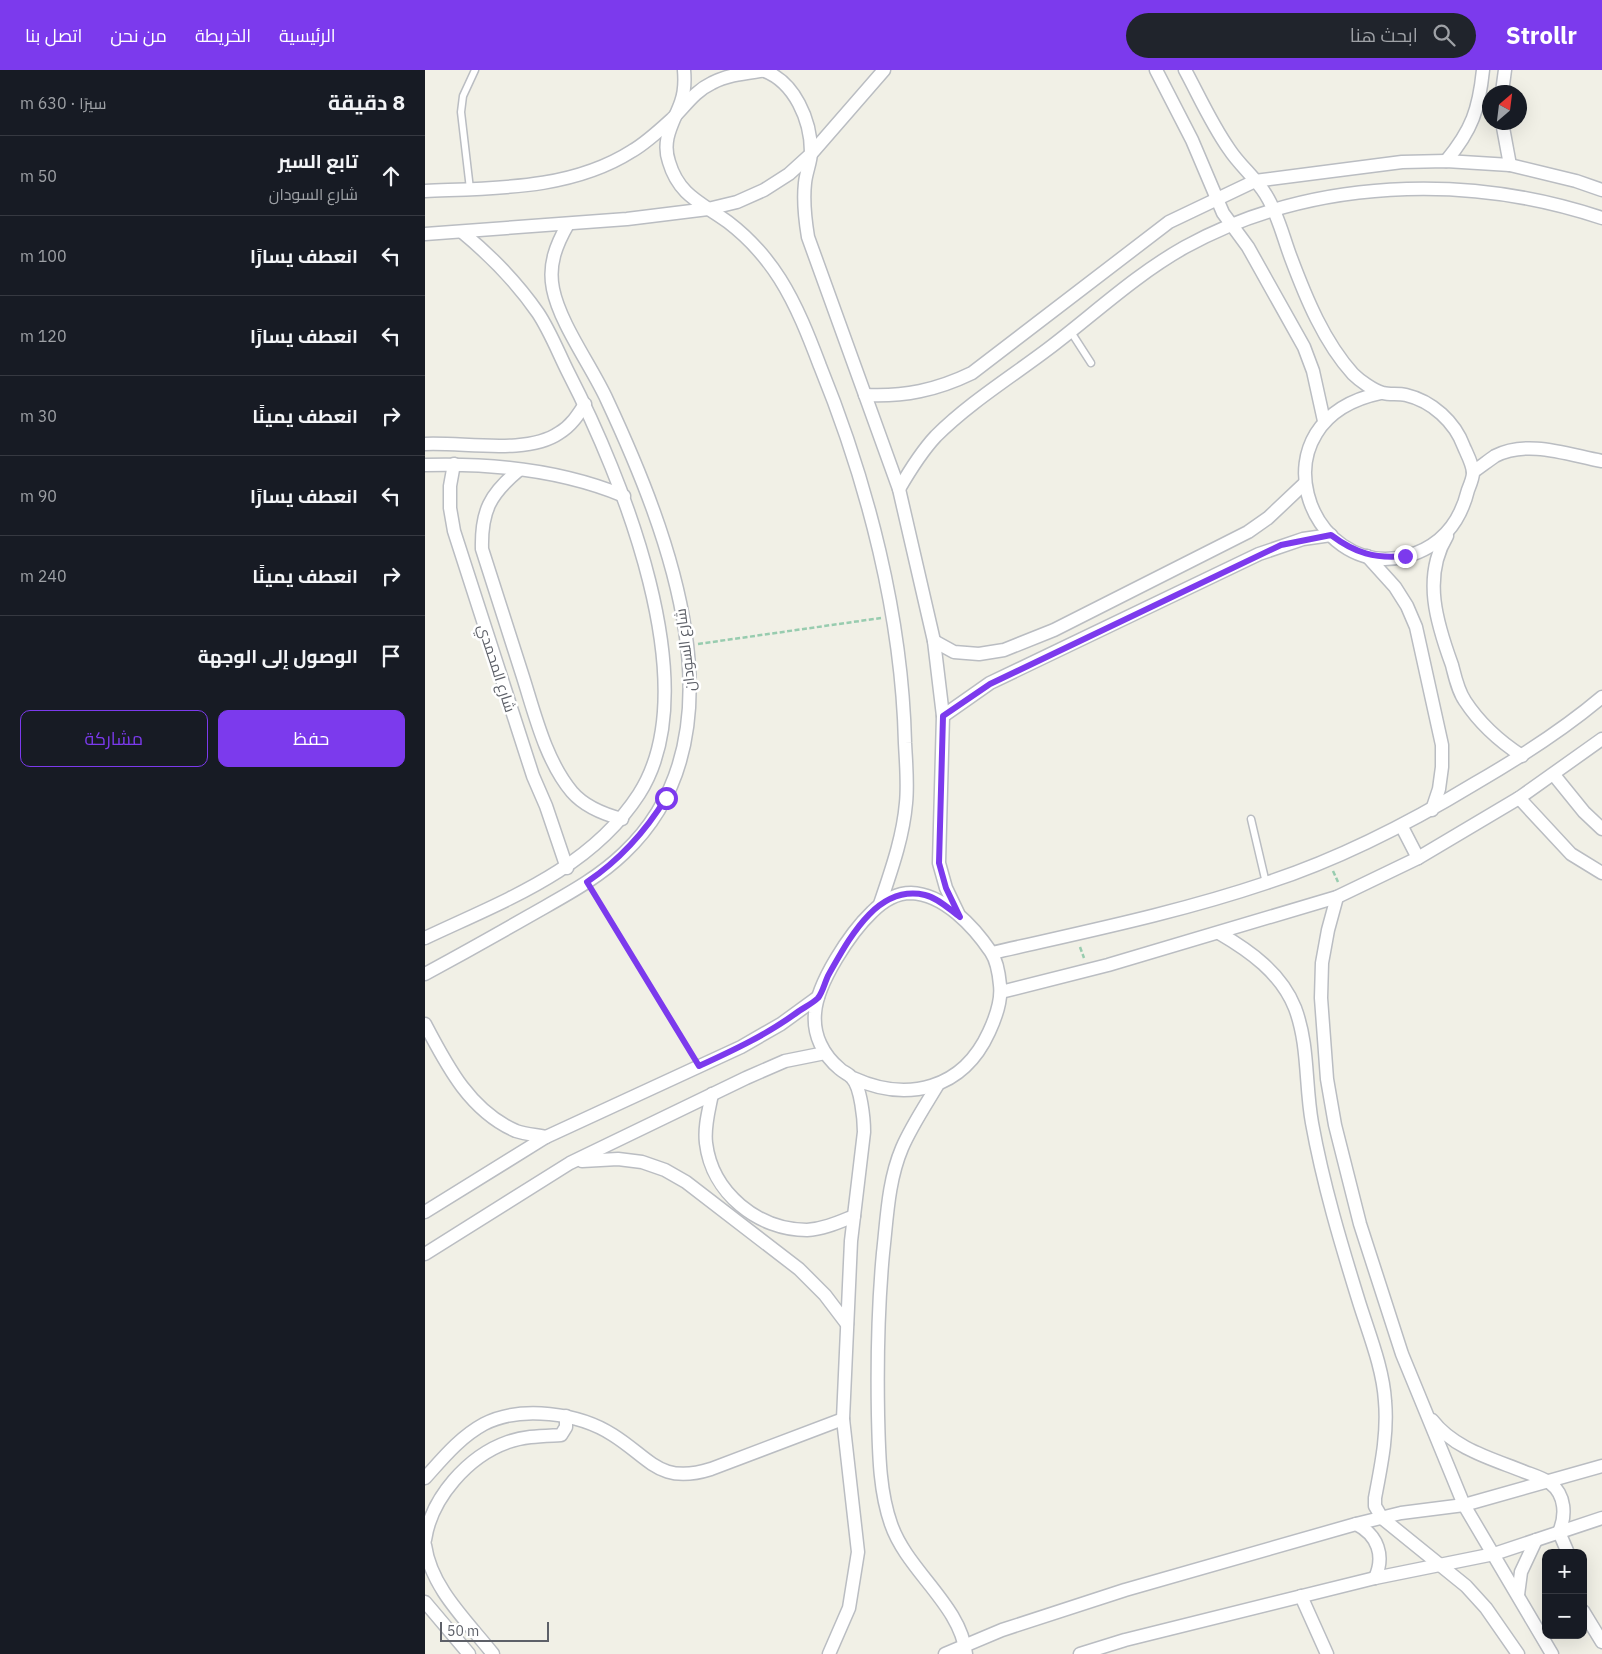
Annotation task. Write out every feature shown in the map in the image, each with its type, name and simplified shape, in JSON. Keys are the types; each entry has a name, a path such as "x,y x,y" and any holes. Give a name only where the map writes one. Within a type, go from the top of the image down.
{"street":[{"path":"684,70 685,84 681,101 667,138 668,160 676,180 685,191 748,239 766,258 781,281 803,323 833,398 867,500 892,616 905,715 906,802 901,836 880,904"},
{"path":"425,191 536,184 566,178 597,168 632,151 673,118 690,97 713,82 738,74 765,70 785,86 801,106 809,129 811,154 804,209 808,237 899,489 934,641 943,716 939,863 946,888 960,917"},
{"path":"425,234 568,224 708,209 737,202 764,190 789,174 811,154 885,70"},
{"path":"1156,70 1192,140 1216,199 1257,262 1304,347 1313,371 1325,421"},
{"path":"1185,70 1227,148 1255,181 1273,209 1291,259 1323,332 1337,355 1355,376 1381,393"},
{"path":"1446,161 1464,140 1475,116 1483,70"},
{"path":"1503,85 1505,70"},
{"path":"1503,130 1510,166"},
{"path":"865,395 910,394 945,385 972,373 1169,222 1255,181 1402,162 1446,161 1510,166 1576,181 1602,190"},
{"path":"899,489 916,461 936,436 960,415 1071,332 1143,273 1186,247 1273,209 1367,192 1415,188 1463,189 1510,194 1573,208 1602,218"},
{"name":"شارع السودان","path":"425,974 587,882 624,853 648,827 666,798 680,766 688,733 691,698 686,646 678,595 647,491 606,398 561,311 553,289 552,266 557,244 568,224"},
{"name":"شارع السودان","path":"425,938 567,868 595,846 622,819 641,792 654,762 663,730 665,697 664,664 654,600 624,496 585,404 540,315 505,270 462,232"},
{"path":"1452,527 1439,540 1423,550 1405,556 1386,558 1367,556 1347,548 1331,535 1318,520 1309,502 1305,483 1306,461 1312,440 1325,421 1341,407 1360,398 1381,393 1413,398 1428,404 1447,419 1461,439 1473,472 1464,508 1439,549 1434,573 1434,596 1445,647 1467,704 1489,731 1522,756"},
{"path":"425,444 523,445 542,442 559,433 574,420 585,404"},
{"path":"1473,472 1497,456 1520,450 1558,450 1602,461"},
{"path":"425,465 454,464 519,470 573,478 624,496"},
{"name":"شارع المحمدي","path":"454,464 450,486 450,508 460,554 533,776 547,806 567,868"},
{"name":"شارع المحمدي","path":"519,470 501,485 488,504 482,526 482,549 535,714 562,779 587,806 604,814 622,819"},
{"path":"934,641 954,652 979,654 1004,650 1054,630 1248,532 1268,518 1305,483"},
{"path":"943,716 990,684 1259,554 1303,539 1331,535"},
{"path":"1367,556 1395,587 1407,606 1416,627 1442,745 1439,789 1431,810"},
{"path":"992,953 1076,934 1266,883 1329,860 1402,827 1522,756 1602,697"},
{"path":"1001,992 1219,933 1340,895 1417,858 1519,798 1602,739"},
{"path":"1554,774 1583,812 1602,829"},
{"path":"1519,798 1571,854 1602,873"},
{"path":"1402,827 1417,858"},
{"path":"902,894 926,895 941,902 960,917 992,953 999,974 1001,992 995,1018 986,1039 973,1057 956,1073 937,1086 903,1091 886,1089 853,1078 838,1067 825,1053 818,1040 815,1012 824,982 849,941 880,904 902,894"},
{"path":"1340,895 1328,930 1322,963 1321,998 1327,1079 1335,1125 1360,1224 1402,1354 1464,1505 1552,1654"},
{"path":"1219,933 1250,951 1276,976 1295,1006 1305,1041 1312,1123 1337,1231 1378,1366 1385,1399 1386,1432 1375,1506 1382,1518 1466,1586 1486,1608 1518,1654"},
{"path":"425,1212 546,1137 749,1043 781,1024 818,997"},
{"path":"425,1024 464,1091 488,1114 516,1131 546,1137"},
{"path":"425,1254 570,1163 785,1061 825,1053"},
{"path":"829,1654 849,1608 858,1552 843,1419 854,1216 865,1132 864,1115 853,1078"},
{"path":"937,1086 902,1148 889,1198 878,1306 878,1433 881,1476 891,1524 908,1558 954,1619 962,1634 965,1650"},
{"path":"712,1094 707,1119 706,1143 712,1167 724,1188 740,1206 761,1220 783,1228 808,1230 824,1227 854,1216"},
{"path":"570,1163 594,1159 634,1161 665,1170 686,1182 799,1270 825,1295 847,1324"},
{"path":"1423,1408 1436,1426 1460,1444 1549,1482 1562,1501 1563,1517 1559,1532 1566,1549"},
{"path":"425,1478 461,1439 485,1423 510,1415 565,1416 592,1424 612,1434 656,1468 675,1475 692,1475 711,1469 843,1419"},
{"path":"425,1540 428,1522 436,1504 465,1470 485,1453 508,1442 533,1436 561,1435 566,1427 565,1416"},
{"path":"945,1654 965,1650 1001,1630 1125,1590 1356,1524 1464,1505 1602,1466"},
{"path":"1080,1654 1125,1640 1375,1578 1494,1554 1602,1518"},
{"path":"1356,1524 1370,1533 1378,1547 1380,1563 1375,1578"},
{"path":"1518,1595 1521,1572 1536,1540"},
{"path":"425,1545 427,1562 435,1581 493,1654"},
{"path":"1301,1596 1327,1654"},
{"path":"425,1602 469,1654"},
{"path":"1587,1618 1602,1642"}],"lane":[{"path":"470,189 461,112 463,96 475,70"},
{"path":"1071,332 1091,363"},
{"path":"1251,819 1266,883"}],"path":[{"path":"686,646 892,616"},
{"path":"1329,860 1340,895"},
{"path":"587,882 699,1066"},
{"path":"1076,934 1087,970"}],"route":[{"path":"666,798 648,827 624,853 587,882 699,1066 741,1047 781,1024 818,997 824,982 855,932 880,904 894,896 910,893 926,895 941,902 960,917 946,888 939,863 942,814 943,716 972,694 1281,545 1303,539 1331,535 1347,548 1367,556 1386,558 1405,556"}]}
